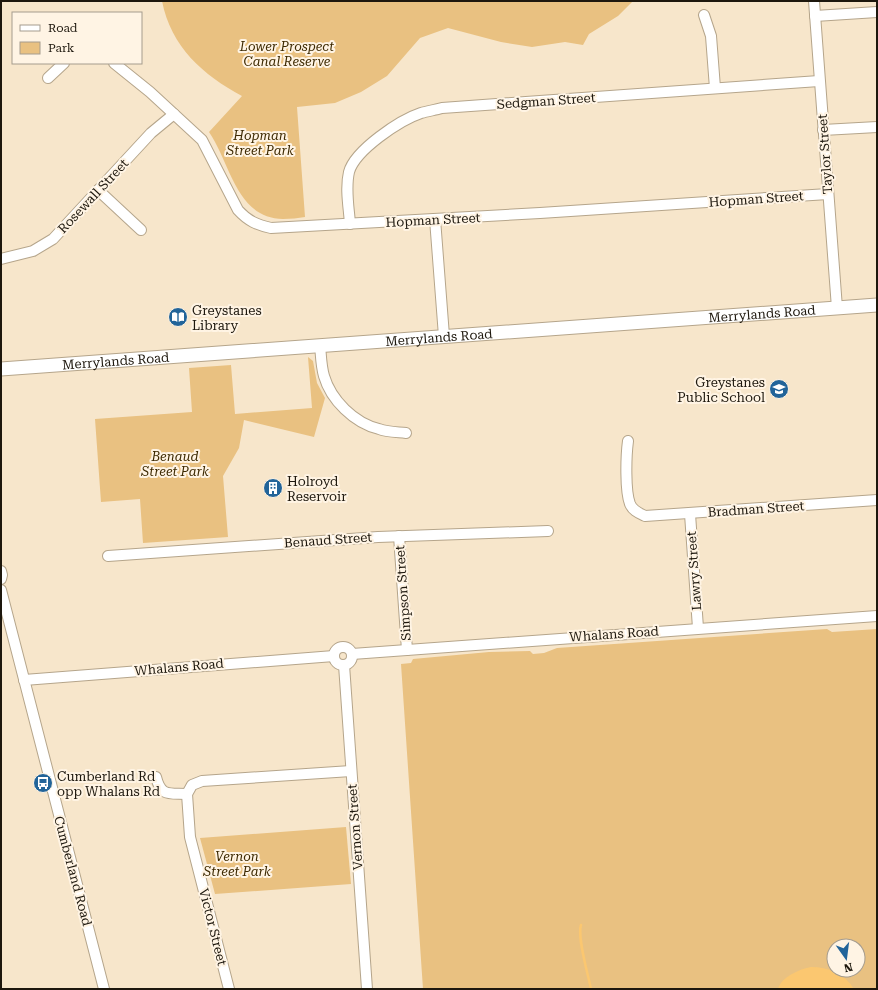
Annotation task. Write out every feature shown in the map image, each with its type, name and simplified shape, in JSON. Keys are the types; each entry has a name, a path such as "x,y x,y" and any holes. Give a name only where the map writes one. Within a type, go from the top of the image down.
{"main road":[{"name":"Merrylands Road","path":"1,368 877,305"}],"street":[{"name":"Taylor Street","path":"814,1 837,308"},
{"path":"815,16 877,12"},
{"path":"704,15 711,36 715,88"},
{"path":"48,78 63,64"},
{"name":"Hopman Street","path":"115,64 202,140 238,210 257,226 271,228 350,224 828,194"},
{"name":"Sedgman Street","path":"350,224 347,193 349,171 358,158 374,142 396,126 421,113 442,108 819,81"},
{"name":"Rosewall Street","path":"1,259 33,251 49,242 151,133 174,114"},
{"path":"824,130 877,126"},
{"path":"98,190 141,230"},
{"path":"435,219 444,336"},
{"path":"320,345 324,376 330,390 344,408 365,425 379,430 406,433"},
{"name":"Bradman Street","path":"628,442 626,461 629,501 633,513 650,516 690,514 877,500"},
{"name":"Lawry Street","path":"690,514 698,628"},
{"name":"Benaud Street","path":"108,556 399,536 548,531"},
{"name":"Simpson Street","path":"399,536 407,650"},
{"path":"1,570 1,579"},
{"name":"Cumberland Road","path":"1,590 104,989"},
{"name":"Whalans Road","path":"352,654 877,616"},
{"path":"341,647 347,648 352,654 350,662 344,665 336,663 334,656 337,649 341,647"},
{"name":"Whalans Road","path":"24,680 334,656"},
{"name":"Vernon Street","path":"344,665 367,989"},
{"path":"156,777 159,788 162,790 187,794 192,785 202,781 351,770"},
{"name":"Victor Street","path":"187,794 191,842 230,989"}],"green space":[{"name":"Lower Prospect Canal Reserve","path":"162,1 633,1 618,16 589,34 583,45 565,42 532,47 501,42 448,28 420,38 387,76 361,92 335,103 297,107 305,217 283,219 267,216 255,209 245,199 237,187 217,145 209,132 242,96 214,79 191,58 181,46 173,32 166,17"},
{"name":"Benaud Street Park","path":"308,357 313,361 317,383 325,398 314,437 244,420 239,448 223,476 228,537 143,543 140,499 101,502 95,419 192,412 189,368 231,365 235,414 312,408"},
{"path":"827,629 832,632 877,629 877,989 423,989 401,664 411,663 413,659 489,652 530,651 533,654 544,653 557,648"},
{"name":"Vernon Street Park","path":"346,827 351,884 215,894 200,838"}],"shaded area":[{"path":"811,967 826,969 826,978 845,978 854,989 778,989 787,977"}],"waterway":[{"path":"581,925 580,938 591,989"}],"place":[{"name":"Greystanes Library","path":"178,317"},
{"name":"Greystanes Public School","path":"779,389"},
{"name":"Holroyd Reservoir","path":"273,488"},
{"name":"Cumberland Rd opp Whalans Rd","path":"43,783"}],"park label":[{"name":"Hopman Street Park","path":"260,142"}]}
